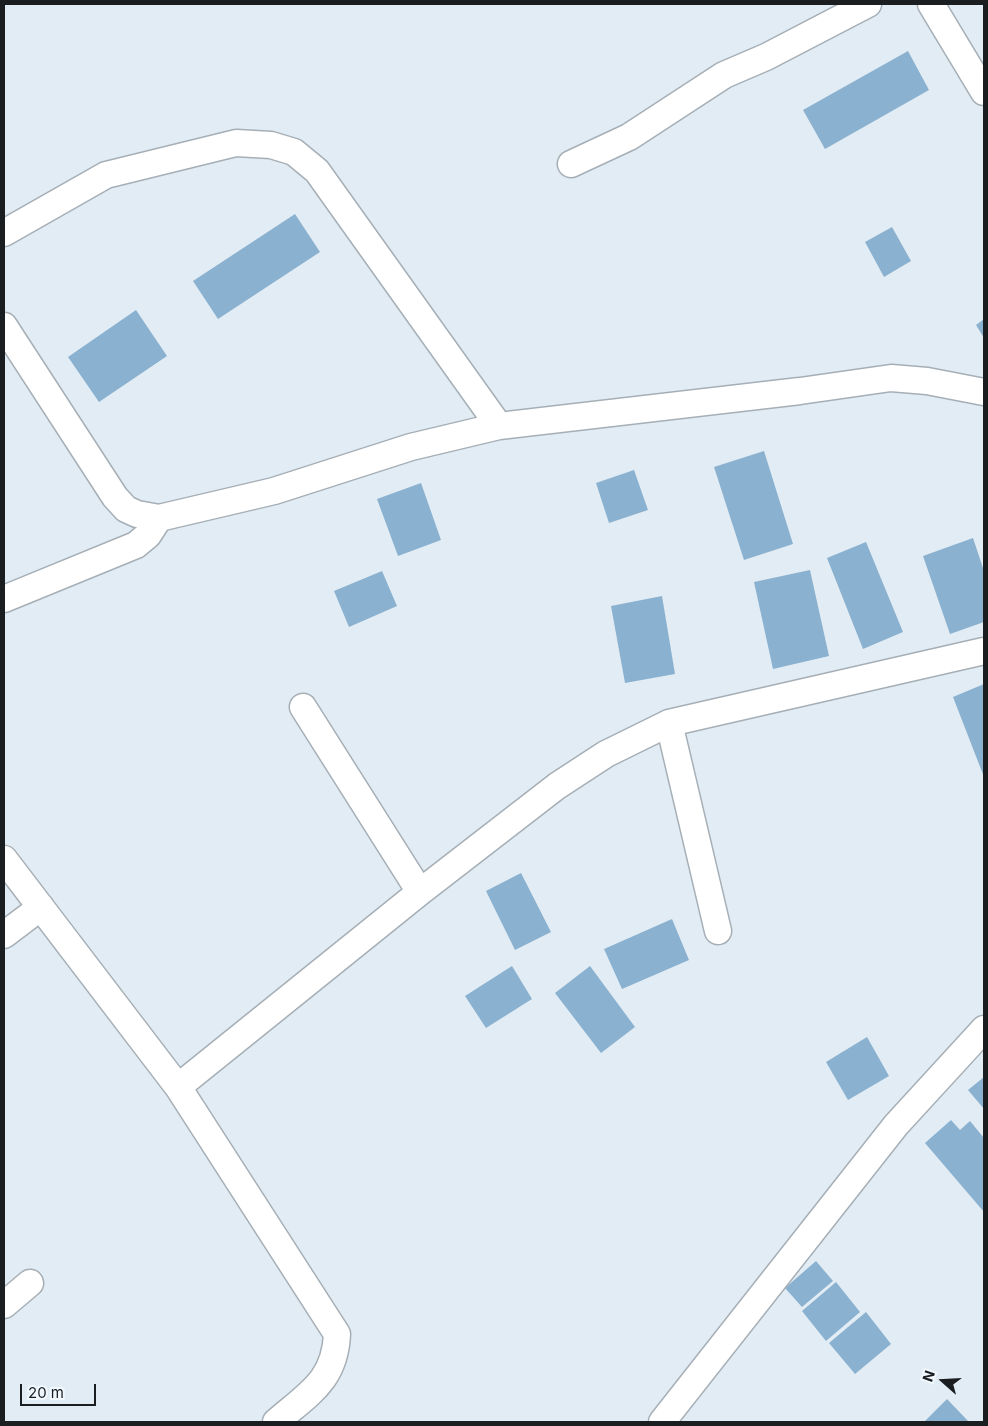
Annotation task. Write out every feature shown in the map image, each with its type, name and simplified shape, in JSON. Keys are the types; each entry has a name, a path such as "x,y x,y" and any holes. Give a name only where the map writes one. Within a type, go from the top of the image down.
{"street":[{"path":"572,164 629,137 724,75 766,57 868,4"},
{"path":"931,4 984,92"},
{"path":"4,233 106,175 236,143 271,145 294,152 317,171 499,426"},
{"path":"4,326 115,497 132,511 159,518 274,491 411,448 499,426 800,391 891,378 927,381 984,392"},
{"path":"4,599 136,545 148,535 159,518"},
{"path":"178,1087 420,892 557,786 606,754 669,723 984,650"},
{"path":"303,707 420,892"},
{"path":"669,723 718,931"},
{"path":"4,859 178,1087 337,1334 336,1354 331,1368 320,1383 276,1422"},
{"path":"4,935 41,907"},
{"path":"662,1422 896,1125 984,1029"},
{"path":"4,1305 30,1283"}],"building":[{"path":"908,51 929,90 825,149 803,110"},
{"path":"295,214 320,252 218,319 193,281"},
{"path":"892,227 911,261 884,277 865,242"},
{"path":"136,310 167,356 99,402 68,357"},
{"path":"984,319 984,338 976,325"},
{"path":"764,451 793,544 744,560 714,467"},
{"path":"634,470 648,510 609,523 596,483"},
{"path":"421,483 441,540 398,556 377,499"},
{"path":"973,538 984,571 984,622 950,634 923,556"},
{"path":"866,542 903,632 863,649 827,558"},
{"path":"810,570 829,656 773,669 754,582"},
{"path":"382,571 397,606 349,627 334,591"},
{"path":"662,596 675,674 625,683 611,606"},
{"path":"984,684 984,777 953,697"},
{"path":"521,873 551,932 515,950 486,891"},
{"path":"672,919 689,960 622,989 604,949"},
{"path":"512,966 532,999 486,1028 465,996"},
{"path":"590,966 635,1027 601,1053 555,993"},
{"path":"867,1037 889,1076 848,1100 826,1062"},
{"path":"984,1077 984,1109 968,1090"},
{"path":"951,1120 960,1130 970,1121 984,1138 984,1212 925,1143"},
{"path":"816,1261 833,1281 802,1307 785,1288"},
{"path":"836,1282 860,1312 826,1341 802,1311"},
{"path":"866,1312 891,1344 855,1374 829,1343"},
{"path":"947,1399 969,1422 924,1422"}]}
